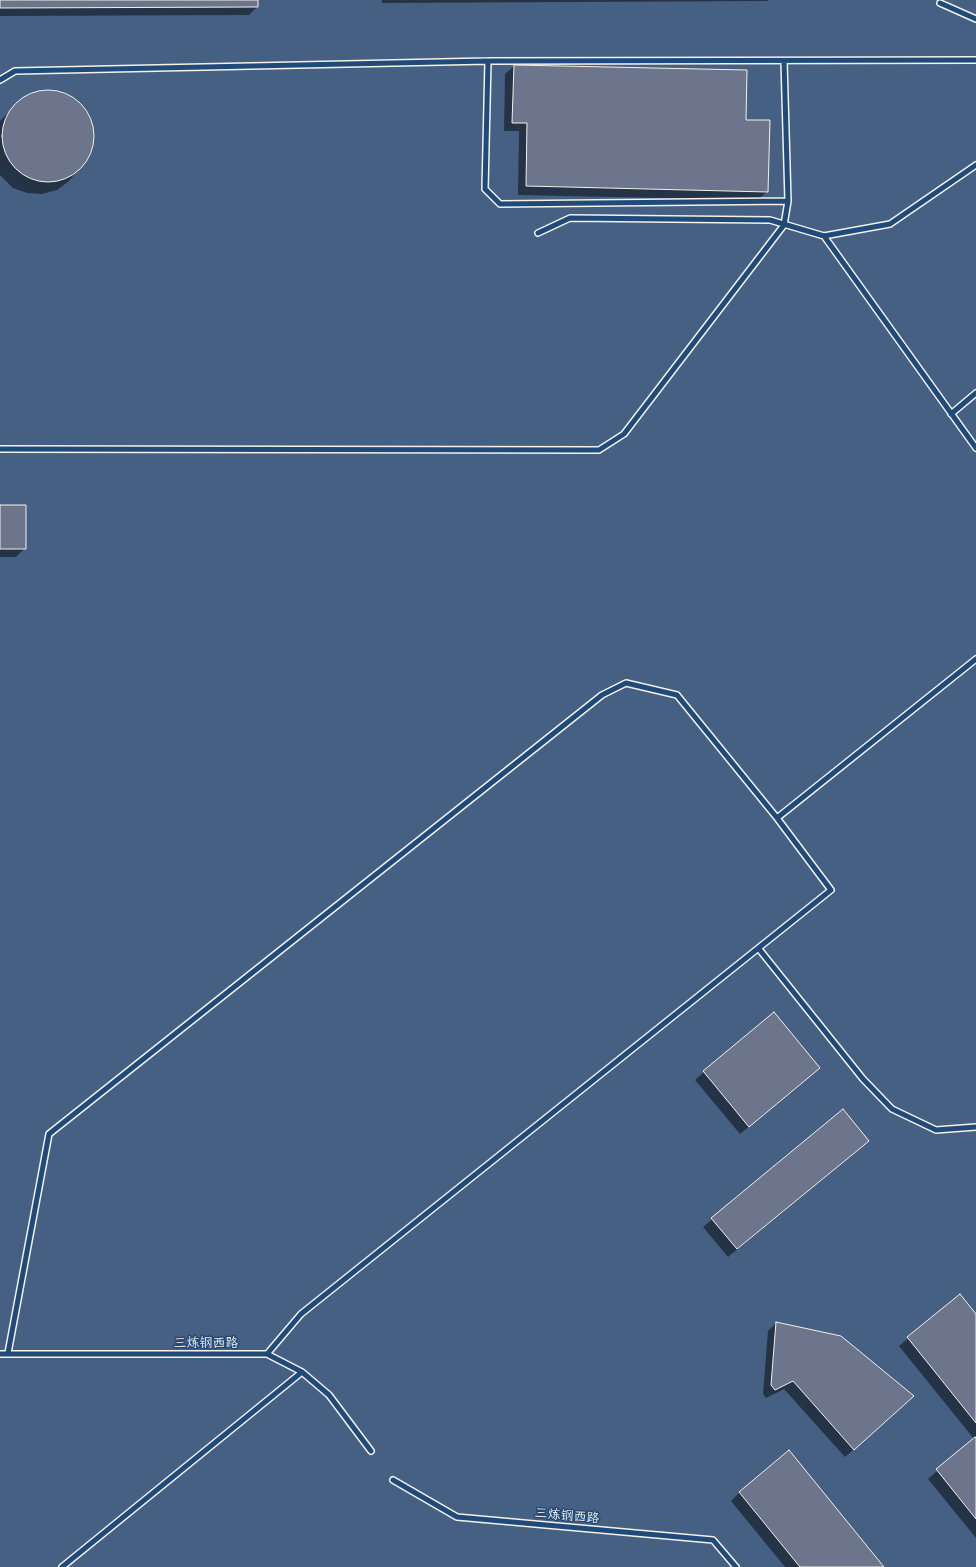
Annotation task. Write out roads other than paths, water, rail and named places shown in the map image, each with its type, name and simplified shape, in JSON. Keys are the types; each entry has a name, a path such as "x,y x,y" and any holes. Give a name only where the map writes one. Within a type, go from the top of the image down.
{"lane":[{"path":"940,3 976,19"},
{"path":"0,80 15,71 488,61 976,60"},
{"path":"488,61 485,189 500,204 788,201"},
{"path":"0,449 600,450 624,434 784,225 788,201 784,61"},
{"path":"538,233 570,218 770,220 824,236 890,224 976,166"},
{"path":"824,236 976,448"},
{"path":"951,414 976,393"},
{"path":"777,818 976,659"},
{"path":"8,1353 49,1134 602,695 626,684 677,696 777,818 831,890 301,1314 267,1354"},
{"path":"759,949 863,1079 892,1109 936,1130 976,1127"},
{"name":"三炼钢西路","path":"0,1354 267,1354 302,1372 329,1395 371,1450"},
{"path":"62,1567 302,1372"},
{"name":"三炼钢西路","path":"393,1480 457,1517 713,1540 736,1567"}]}
